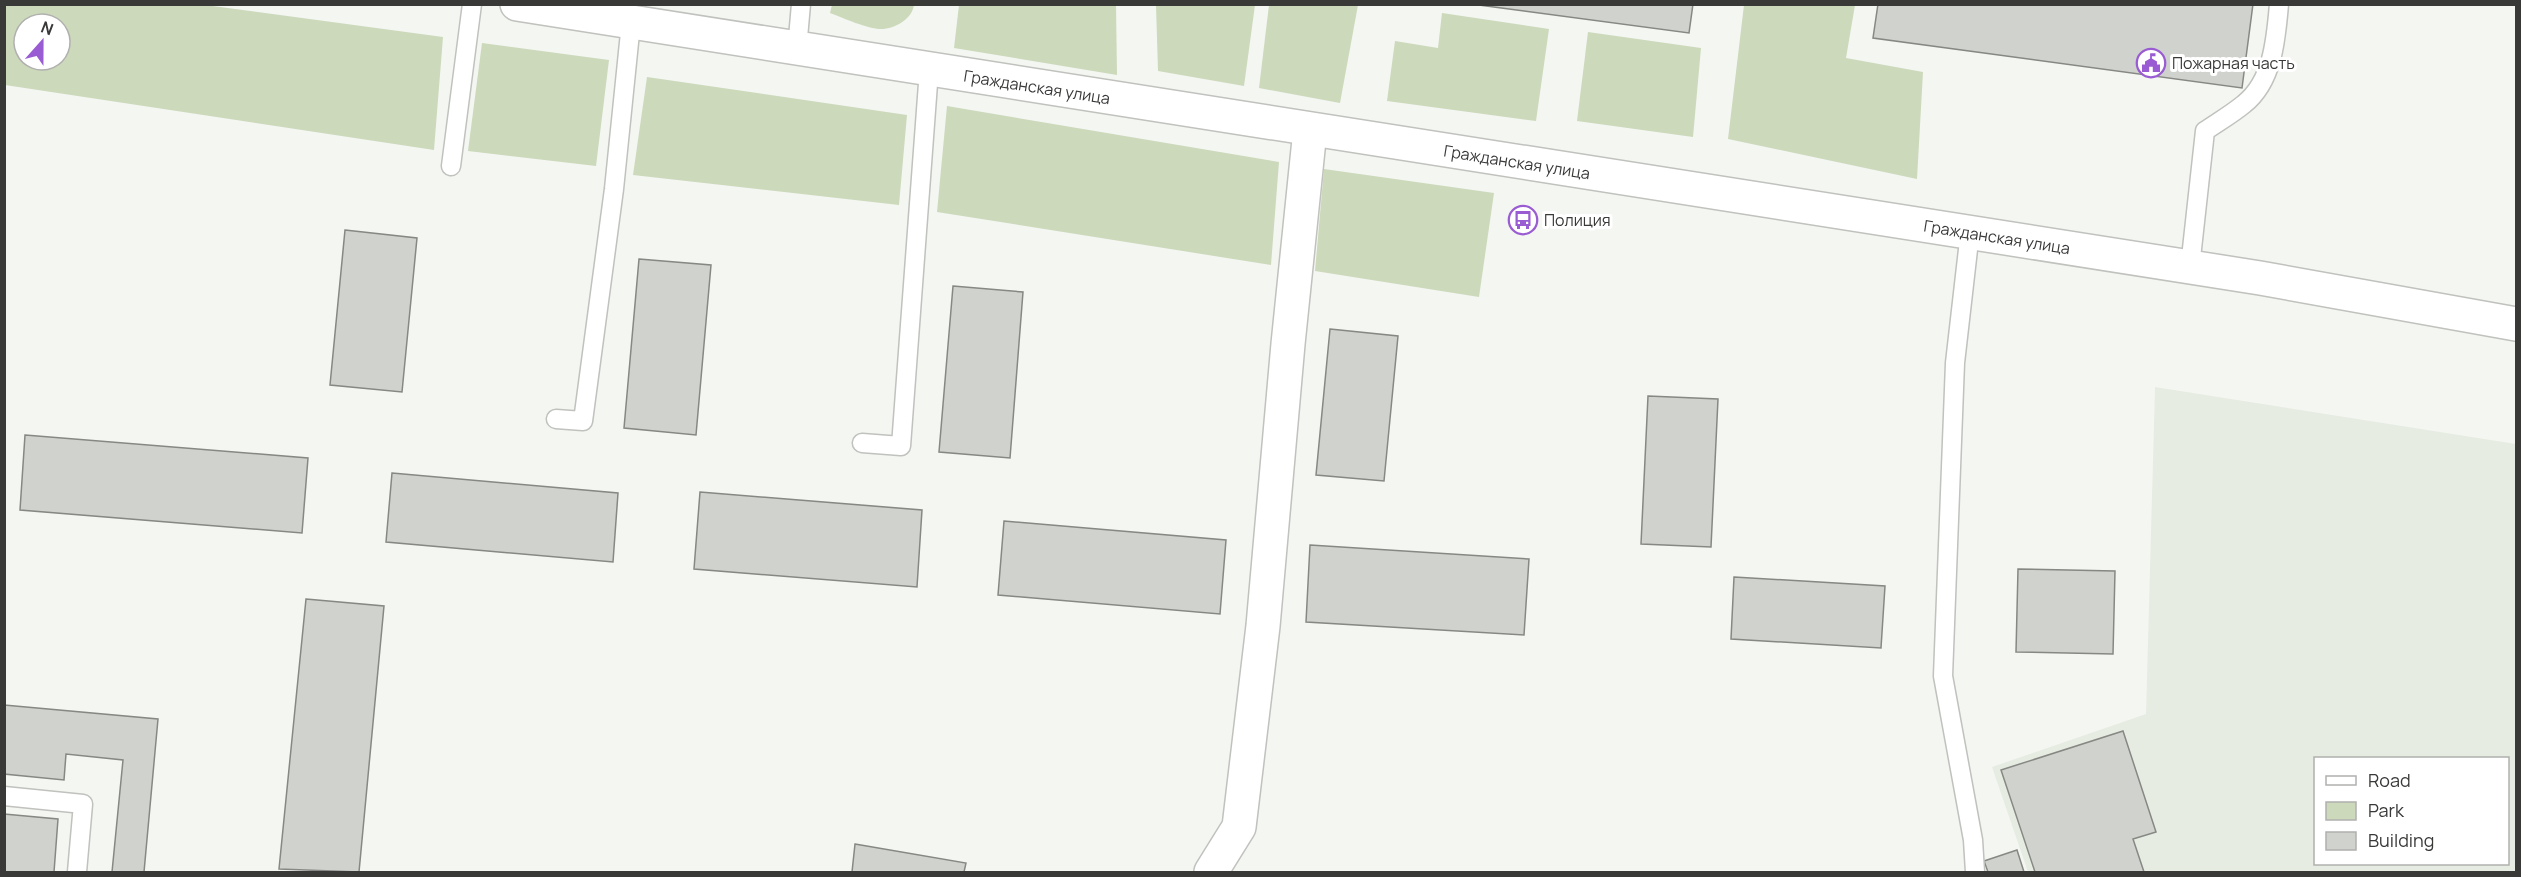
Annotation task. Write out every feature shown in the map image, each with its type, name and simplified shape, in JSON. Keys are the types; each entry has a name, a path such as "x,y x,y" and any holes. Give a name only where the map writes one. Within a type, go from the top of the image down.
{"main road":[{"name":"Гражданская улица","path":"517,4 2190,267 2517,324"},
{"path":"1211,873 1239,827 1263,626 1310,130"}],"lane":[{"path":"451,166 472,4"},
{"path":"797,49 801,4"},
{"path":"2190,267 2205,131 2246,103 2266,74 2276,35 2279,4"},
{"path":"556,419 583,421 614,189 631,23"},
{"path":"862,443 901,446 929,70"},
{"path":"1970,232 1955,363 1943,676 1973,840 1975,873"},
{"path":"4,796 83,804 77,873"}],"shaded area":[{"path":"2155,387 2516,444 2516,872 2028,872 1992,767 2146,714"}],"green space":[{"path":"832,4 914,5 910,15 902,22 892,27 876,29 830,13"},
{"path":"4,5 205,5 443,37 434,150 5,85"},
{"path":"959,5 1116,5 1117,75 954,48"},
{"path":"1156,5 1255,5 1244,86 1158,71"},
{"path":"1269,5 1358,5 1340,103 1259,88"},
{"path":"1744,5 1855,5 1846,58 1923,72 1917,179 1728,139"},
{"path":"1442,13 1549,29 1536,121 1387,101 1395,41 1438,48"},
{"path":"1588,32 1701,48 1693,137 1577,121"},
{"path":"482,43 609,60 596,166 468,151"},
{"path":"647,77 907,115 899,205 633,175"},
{"path":"947,106 1279,162 1271,265 937,212"},
{"path":"1324,169 1494,193 1479,297 1315,271"}],"building":[{"path":"1471,4 1693,4 1689,33"},
{"name":"Пожарная часть","path":"1878,4 2253,4 2242,88 1873,38"},
{"path":"345,230 417,238 402,392 330,385"},
{"path":"639,259 711,265 696,435 624,428"},
{"path":"953,286 1023,292 1010,458 939,452"},
{"path":"1330,329 1398,336 1384,481 1316,475"},
{"path":"1648,396 1718,399 1711,547 1641,544"},
{"path":"25,435 308,458 302,533 20,510"},
{"path":"392,473 618,493 613,562 386,542"},
{"path":"700,492 922,510 917,587 694,569"},
{"path":"1004,521 1226,540 1220,614 998,595"},
{"path":"1310,545 1529,559 1524,635 1306,622"},
{"path":"2018,569 2115,571 2113,654 2016,652"},
{"path":"1734,577 1885,586 1881,648 1731,639"},
{"path":"306,599 384,606 359,872 279,869"},
{"path":"4,705 158,719 144,872 112,872 123,760 66,754 64,780 4,774"},
{"path":"2123,731 2156,832 2133,839 2144,872 2035,872 2001,770"},
{"path":"4,814 58,819 54,872 4,872"},
{"path":"855,844 966,863 964,872 852,872"},
{"path":"2017,850 2024,872 1988,872 1984,861"}],"place":[{"name":"Пожарная часть","path":"2151,63"},
{"name":"Полиция","path":"1523,220"}]}
